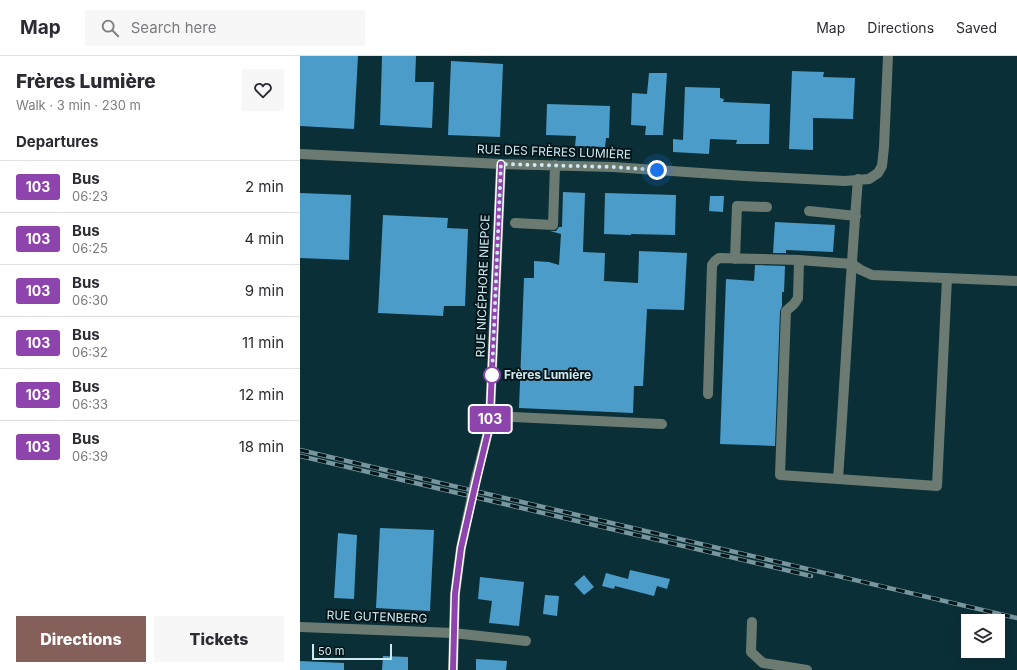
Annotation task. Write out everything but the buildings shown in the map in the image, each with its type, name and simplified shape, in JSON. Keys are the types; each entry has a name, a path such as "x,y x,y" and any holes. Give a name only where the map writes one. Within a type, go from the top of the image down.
{"street":[{"name":"RUE DES FRÈRES LUMIÈRE","path":"300,154 501,164 612,167 845,181 868,179 878,173 882,166 888,56"},
{"name":"RUE NICÉPHORE NIEPCE","path":"453,670 455,594 461,548 488,432 490,416 501,164"},
{"path":"514,223 553,225 555,166"},
{"path":"838,479 858,179"},
{"path":"735,259 737,206 767,207"},
{"path":"809,211 856,216"},
{"path":"708,394 712,265 714,261 719,258 799,260 852,264 872,275 1017,281"},
{"path":"799,260 798,298 786,311 780,474 937,486 947,278"},
{"path":"490,416 662,424"},
{"path":"752,622 751,652 763,663 807,670"},
{"name":"RUE GUTENBERG","path":"300,627 454,633 526,641"}],"railway":[{"path":"300,450 1017,618"},
{"path":"300,456 811,576"}],"bus line":[{"name":"103","path":"453,670 455,594 461,548 488,432 490,416 501,164"}],"place":[{"name":"Frères Lumière","path":"492,375"}],"route":[{"path":"492,375 501,164 612,167 657,170"}]}
